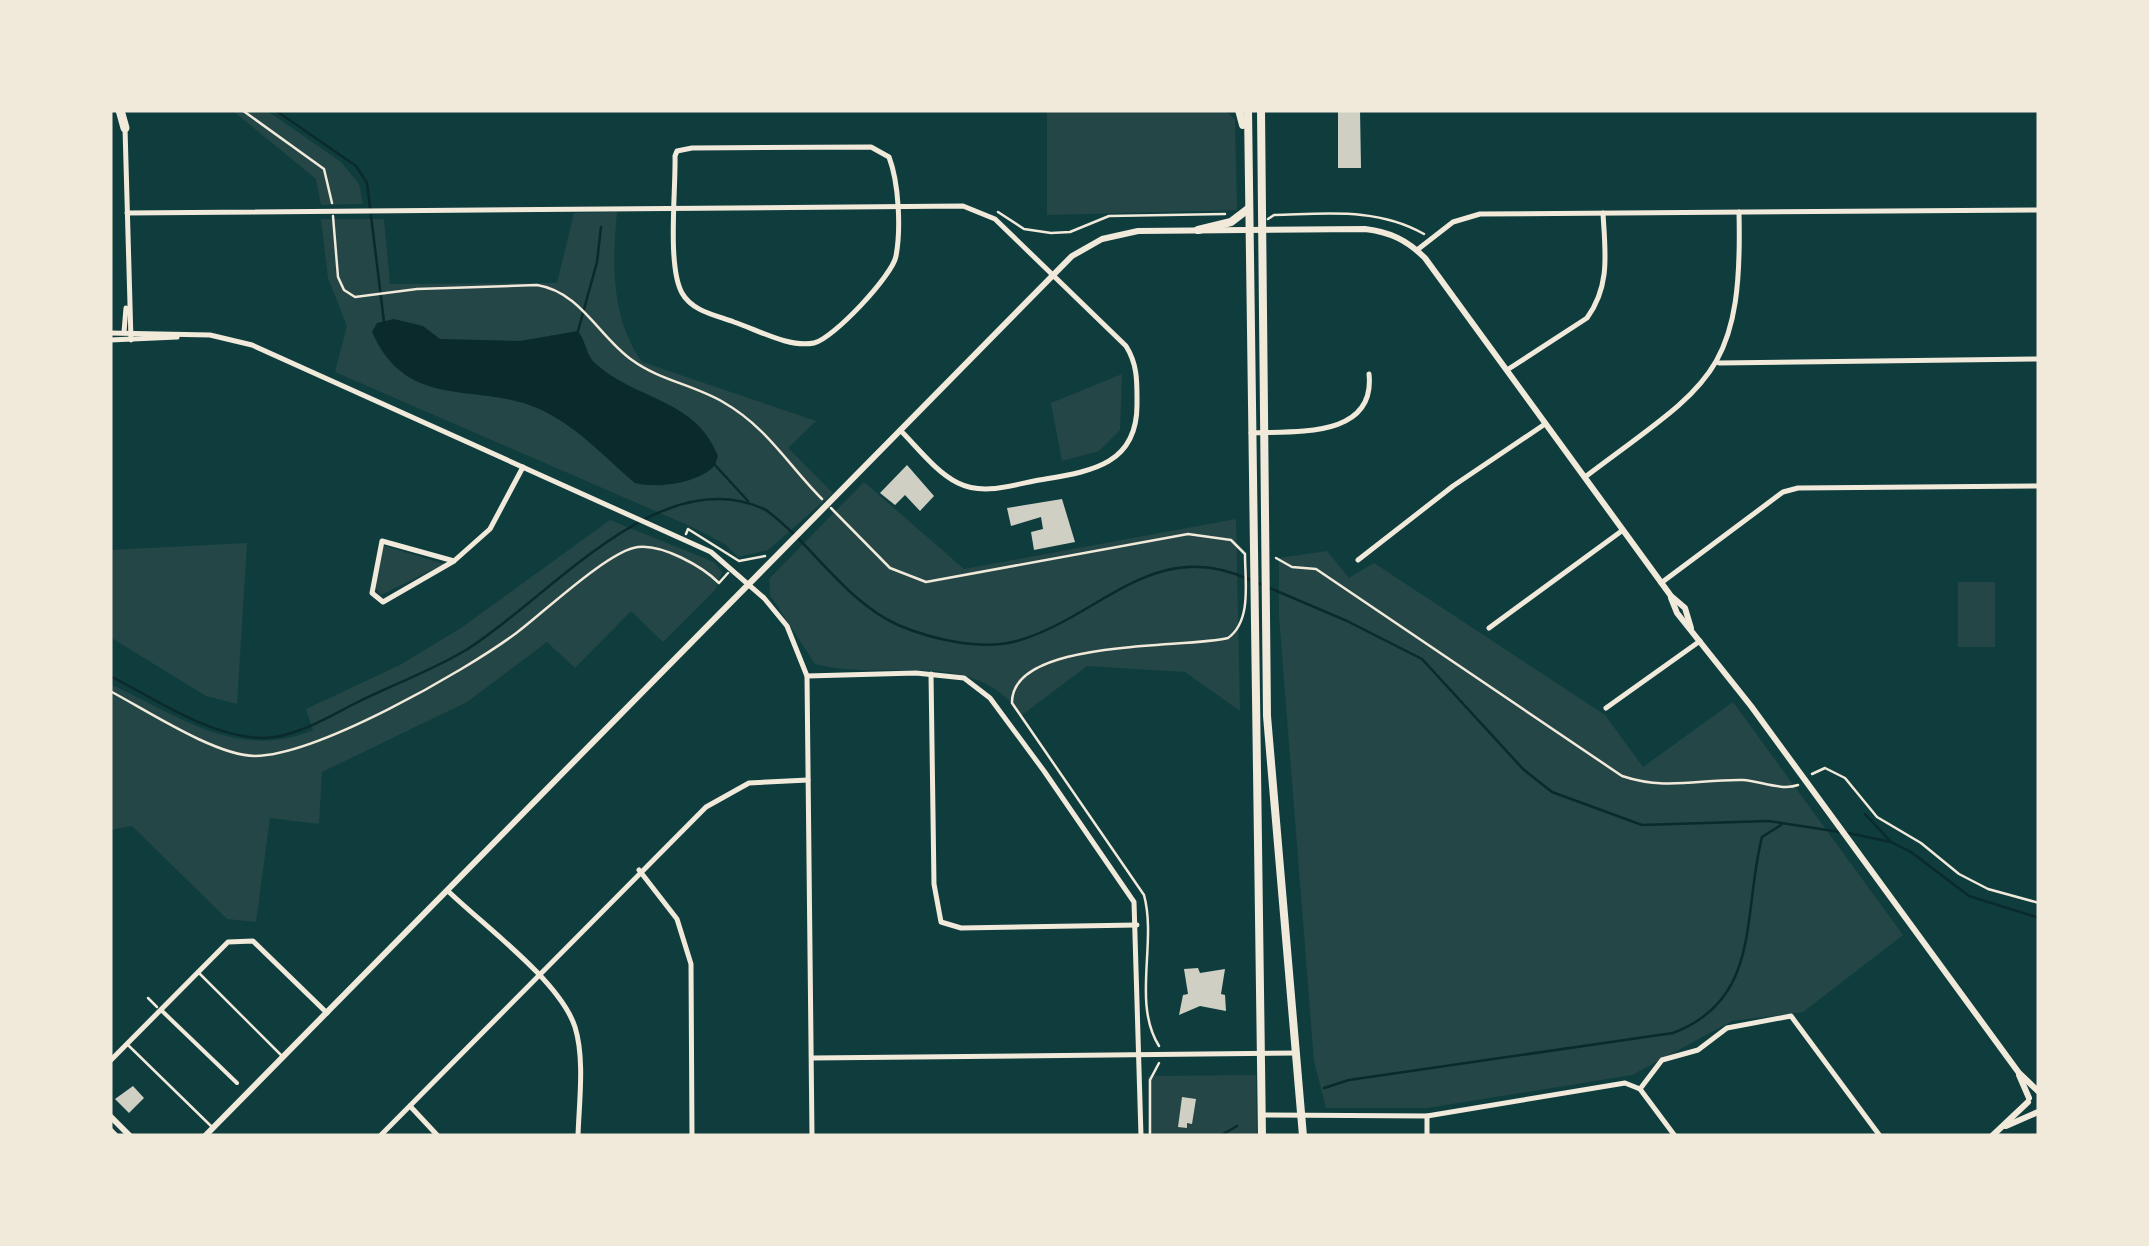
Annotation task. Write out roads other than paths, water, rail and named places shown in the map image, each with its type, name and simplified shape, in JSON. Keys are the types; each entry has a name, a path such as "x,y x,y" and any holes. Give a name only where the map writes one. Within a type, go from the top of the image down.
{"highway":[{"path":"122,110 125,128"}],"main road":[{"path":"1239,110 1248,159"},
{"path":"1248,110 1249,208 1257,229 1266,716 1302,1136"},
{"path":"1262,1136 1249,569 1257,229 1265,110"},
{"path":"1198,230 1231,222 1249,208"},
{"path":"1255,717 1266,716"}],"street":[{"path":"125,128 127,336"},
{"path":"878,148 892,165 896,256 890,272 832,335 811,344 790,342 692,305 677,278 676,208 677,150 878,148"},
{"path":"127,213 963,206 992,218 1132,357 1137,421 1131,440 1115,461 1094,470 980,490 958,483 901,431"},
{"path":"1416,250 1462,218 1604,213 2039,210"},
{"path":"1584,478 1692,396 1719,363 1737,306 1739,212"},
{"path":"1507,370 1587,318 1596,306 1606,267 1604,213"},
{"path":"205,1136 1087,245 1120,232 1257,229 1384,232 1416,250 1671,596 1676,613 1805,780 2018,1074 2038,1112 2005,1126"},
{"path":"110,336 210,335 252,345 711,552 749,584 787,626 807,676 812,1136"},
{"path":"1719,363 2039,359"},
{"path":"1252,433 1330,429 1363,406 1370,388 1368,374"},
{"path":"1358,560 1453,486 1545,424"},
{"path":"454,561 382,541 372,593 383,602 454,561 490,529 523,467"},
{"path":"1661,583 1784,492 1798,488 2039,486"},
{"path":"1490,628 1623,530"},
{"path":"1606,708 1700,641"},
{"path":"807,676 930,674 964,678 990,698 1129,890 1137,925 1141,1136"},
{"path":"930,674 934,884 940,922 961,928 1137,925"},
{"path":"380,1136 639,870 720,795 749,783 808,780"},
{"path":"639,870 677,919 691,964 692,1136"},
{"path":"447,890 564,1005 576,1031 578,1136"},
{"path":"110,1062 228,942 252,941 326,1013"},
{"path":"161,1010 237,1083"},
{"path":"1640,1089 1662,1060 1698,1050 1726,1028 1792,1016 1880,1136"},
{"path":"812,1058 1297,1053"},
{"path":"1992,1136 2039,1092 2018,1074"},
{"path":"1261,1115 1428,1116 1626,1084 1640,1089 1675,1136"},
{"path":"410,1106 438,1136"},
{"path":"110,1116 130,1136"},
{"path":"1428,1116 1428,1136"},
{"path":"110,1130 116,1136"}],"lane":[{"path":"198,972 282,1058"},
{"path":"127,1044 213,1128"}],"waterway":[{"path":"275,110 356,166 367,183 384,322"},
{"path":"578,331 597,262 601,227"},
{"path":"715,465 748,501"},
{"path":"110,676 184,716 224,732 264,738 288,734 466,650 608,541 647,518 686,503 726,499 766,510 879,615 911,630 956,642 988,645 1017,641 1047,630 1156,573 1184,567 1216,569 1250,580"},
{"path":"1258,583 1422,659 1523,769 1552,792 1642,825 1768,821 1840,832"},
{"path":"1865,814 1891,842"},
{"path":"1324,1088 1349,1080 1673,1033 1702,1018 1722,999 1735,977 1749,925 1762,837 1781,825"},
{"path":"1848,833 1891,842 1911,852 1969,896 2039,918"},
{"path":"1220,1136 1237,1126"}]}
